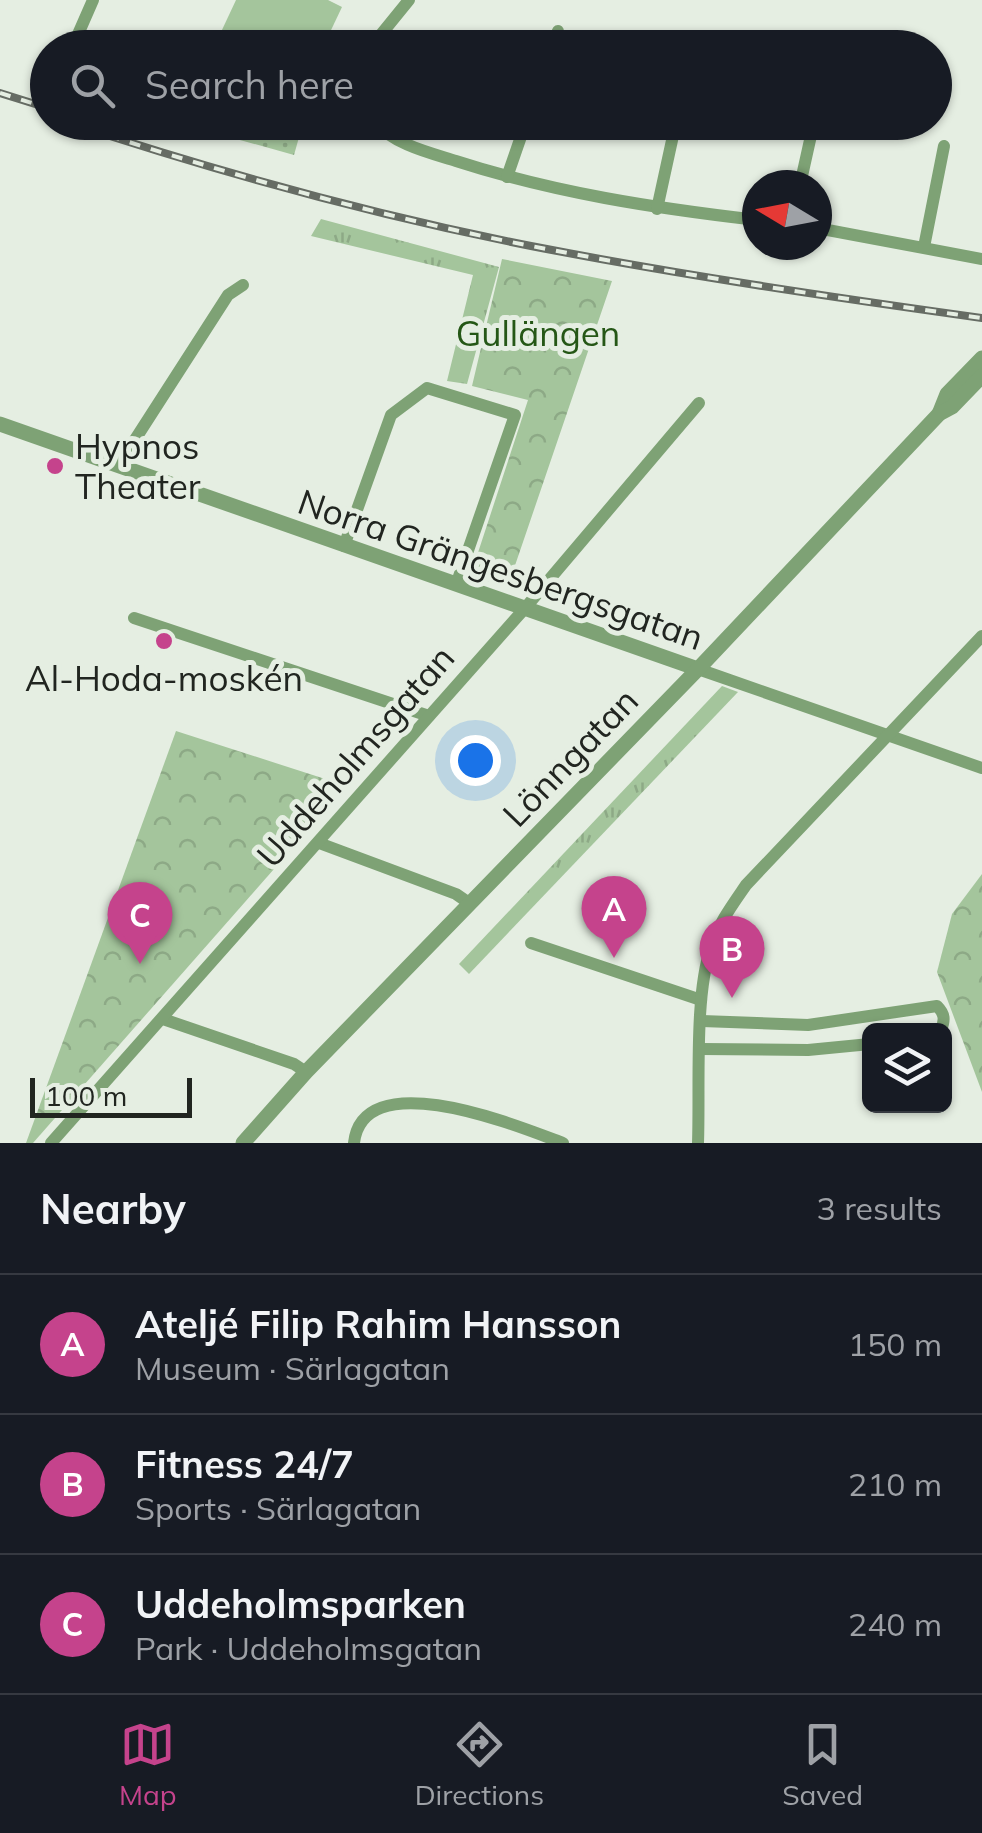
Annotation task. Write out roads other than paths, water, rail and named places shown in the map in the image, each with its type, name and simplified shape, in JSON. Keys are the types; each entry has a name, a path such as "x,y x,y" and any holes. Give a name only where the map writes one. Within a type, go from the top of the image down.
{"street":[{"path":"80,30 93,0"},
{"path":"385,30 410,0"},
{"path":"398,140 507,178 607,201 742,218"},
{"path":"507,178 520,140"},
{"path":"657,209 672,140"},
{"path":"803,170 810,140"},
{"path":"924,247 944,146"},
{"path":"832,231 982,259"},
{"path":"118,466 228,295 244,285"},
{"name":"Lönngatan","path":"940,414 947,394 982,358"},
{"name":"Lönngatan","path":"243,1143 306,1072 940,414 982,376"},
{"path":"344,546 391,415 414,396 427,388 515,415 456,586"},
{"name":"Uddeholmsgatan","path":"51,1143 526,608 699,403"},
{"name":"Norra Grängesbergsgatan","path":"0,424 982,768"},
{"path":"134,618 430,716"},
{"path":"698,1143 701,1000 711,947 720,928 746,885 982,636"},
{"path":"319,843 456,894 469,903"},
{"path":"531,944 701,1000"},
{"path":"702,1021 808,1024 936,1006 943,1012 944,1023"},
{"path":"163,1020 294,1064 306,1072"},
{"path":"701,1048 808,1050 862,1045"},
{"path":"354,1143 355,1133 370,1111 387,1106 425,1105 492,1116 563,1143"}],"lane":[{"path":"720,928 761,944"}],"railway":[{"path":"0,93 30,102"},
{"path":"124,140 297,191 472,234 699,276 982,318"}],"place":[{"name":"Hypnos Theater","path":"55,466"},
{"name":"Al-Hoda-moskén","path":"164,641"},
{"name":"Ateljé Filip Rahim Hansson","path":"614,958"},
{"name":"Uddeholmsparken","path":"140,964"},
{"name":"Fitness 24/7","path":"732,998"}],"park label":[{"name":"Gullängen","path":"538,333"}]}
